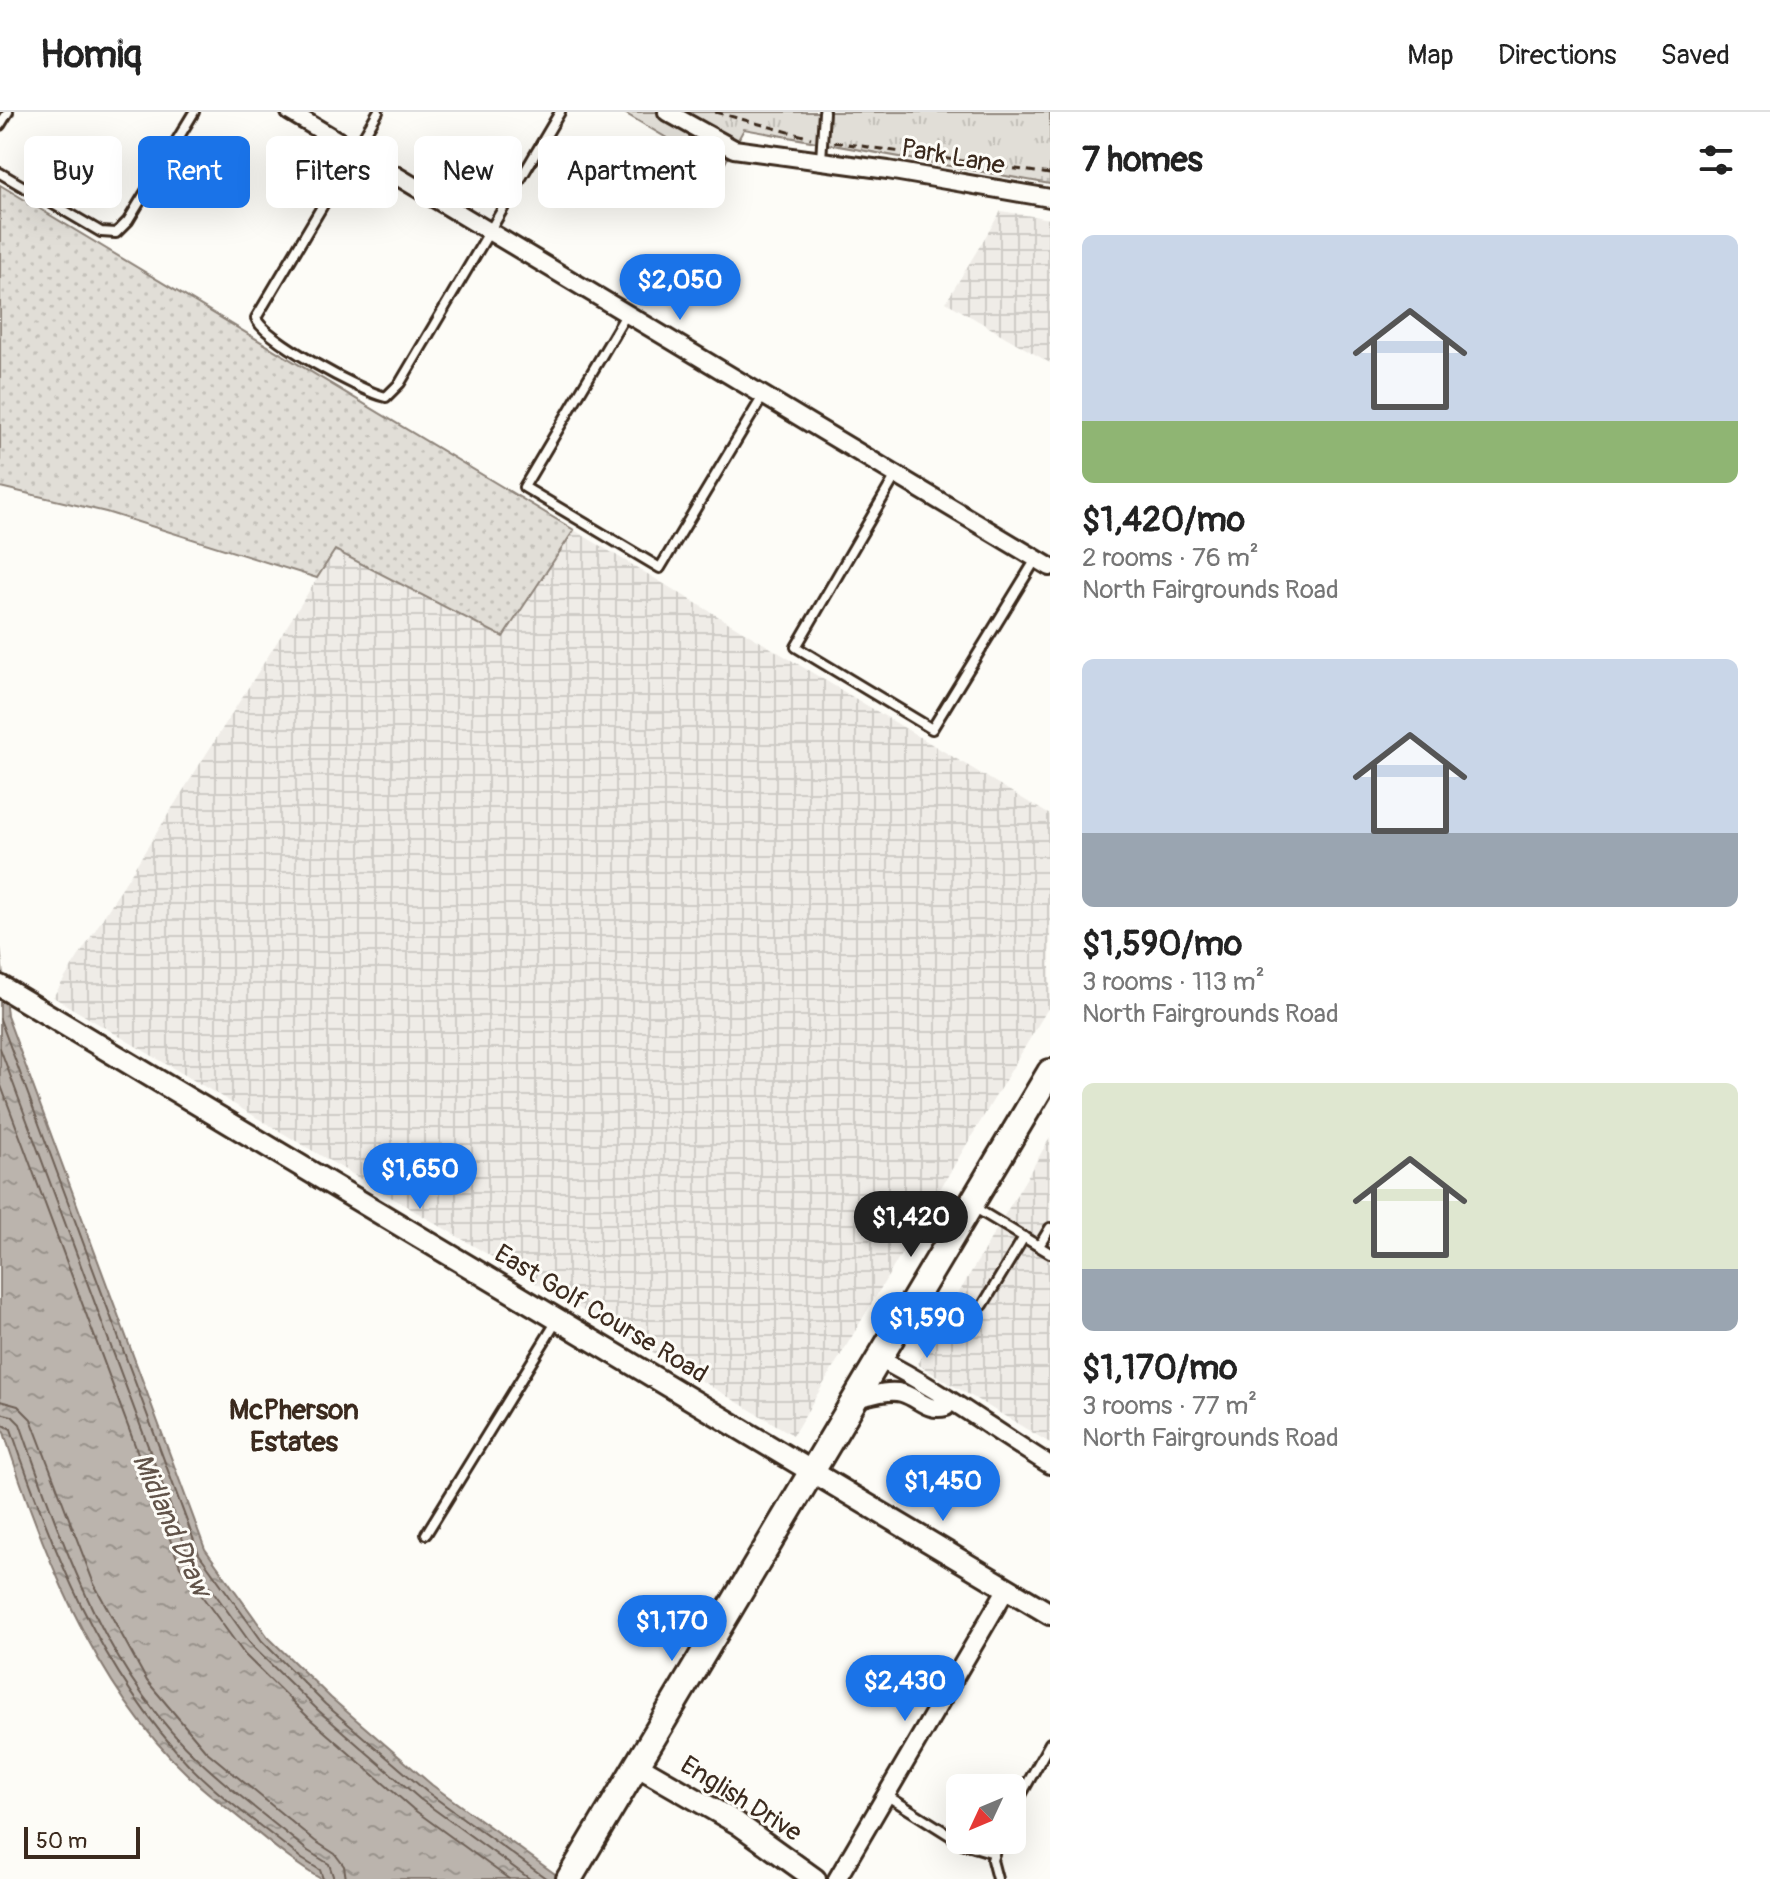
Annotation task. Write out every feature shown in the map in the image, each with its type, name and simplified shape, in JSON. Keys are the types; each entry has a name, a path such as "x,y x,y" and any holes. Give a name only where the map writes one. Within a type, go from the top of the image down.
{"main road":[{"path":"569,1879 1050,1072"}],"street":[{"path":"290,112 330,136"},
{"name":"Park Lane","path":"667,112 734,149 821,160 1050,198"},
{"path":"398,176 1043,563"},
{"name":"East Golf Course Road","path":"0,986 1050,1614"},
{"path":"879,1359 927,1383 949,1401 1050,1465"},
{"path":"856,1399 902,1393 923,1406 939,1409 946,1407 949,1401"},
{"path":"837,1879 1007,1588"},
{"name":"English Drive","path":"638,1766 737,1823 815,1879"}],"lane":[{"path":"0,125 8,112"},
{"path":"0,173 101,232 116,233 128,221 194,112"},
{"path":"363,136 378,112"},
{"path":"319,208 258,310 258,325 274,338 362,388 386,397 400,383 560,112"},
{"path":"821,160 824,112"},
{"path":"627,313 524,487 537,495 660,568 763,395"},
{"path":"896,475 796,647 932,729 1043,563"},
{"path":"971,1206 1050,1253"},
{"path":"1039,1246 1050,1228"},
{"path":"983,1305 1024,1237"},
{"path":"426,1534 558,1319"},
{"path":"1026,1786 1050,1743"},
{"path":"886,1795 946,1833"},
{"path":"994,1854 992,1860 997,1879"}],"path":[{"path":"715,112 792,135 1050,174"}],"shaded area":[{"path":"1001,211 1050,219 1050,363 946,302"},
{"path":"574,530 1050,815 1050,1005 793,1435 53,997 335,550 503,637"},
{"path":"1050,1138 1050,1443 917,1364"}],"green space":[{"path":"623,112 1050,112 1050,184 744,129 725,163 725,136 664,136"},
{"path":"0,185 24,199 24,208 38,208 574,530 503,637 335,550 317,578 106,512 0,487"}],"water":[{"name":"Midland Draw","path":"0,947 7,1016 205,1549 268,1637 331,1698 432,1785 562,1879 321,1879 281,1852 187,1774 153,1738 96,1655 51,1562 0,1420"}],"district":[{"name":"McPherson Estates","path":"294,1426"}]}
